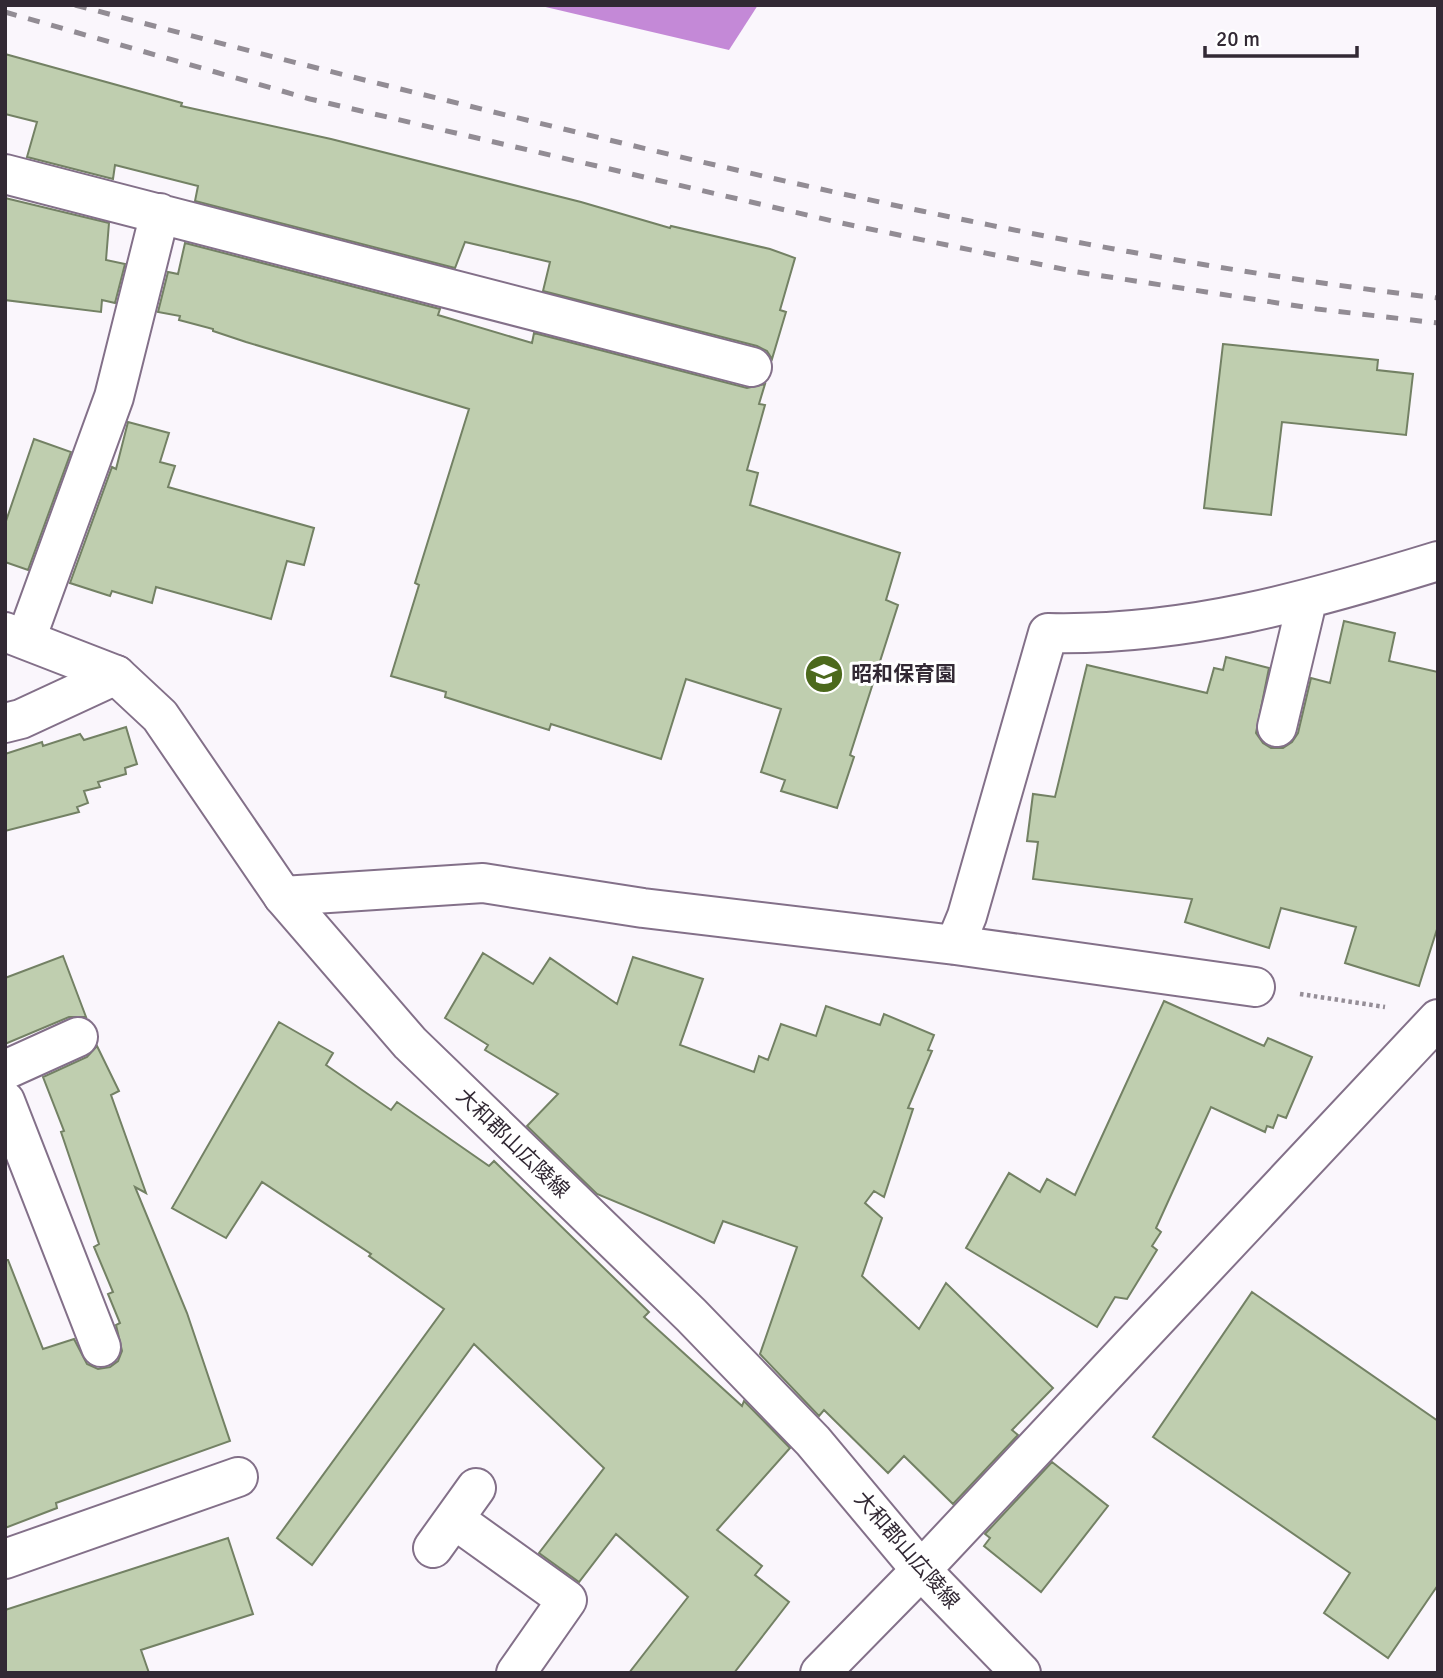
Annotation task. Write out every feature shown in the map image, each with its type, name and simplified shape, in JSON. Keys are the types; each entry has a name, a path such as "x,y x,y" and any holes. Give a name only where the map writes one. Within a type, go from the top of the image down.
{"street":[{"path":"5,174 752,367"},
{"path":"16,636 114,397 160,213"},
{"path":"956,945 967,916 1048,633 1096,634 1224,620 1307,601 1438,561"},
{"path":"1277,727 1307,601"},
{"name":"大和郡山広陵線","path":"16,636 116,675 160,716 283,896 410,1043 691,1315 813,1441 921,1570 1021,1673"},
{"path":"5,723 21,719 116,675"},
{"path":"283,896 483,883 643,908 956,945 1255,987"},
{"path":"820,1673 921,1570 1437,1020"},
{"path":"5,1070 78,1037"},
{"path":"5,1101 101,1347"},
{"path":"5,1559 238,1477"},
{"path":"476,1488 444,1534 567,1600 516,1673"}],"path":[{"path":"1255,987 1421,1012 1437,1020"}],"shaded area":[{"path":"537,5 758,5 729,50"}],"building":[{"path":"5,54 182,103 181,106 331,139 581,202 670,228 671,226 770,249 795,258 780,310 786,312 772,359 767,351 757,346 543,291 550,262 465,242 455,268 195,201 198,186 115,165 113,179 27,157 37,122 5,114"},
{"path":"5,198 109,223 106,260 125,264 115,303 102,300 101,312 5,300"},
{"path":"185,243 440,309 438,315 532,343 534,333 747,388 765,384 759,404 765,405 747,470 758,473 750,505 900,553 886,600 898,605 850,755 854,757 837,808 781,791 785,780 761,772 781,709 686,679 661,759 551,724 549,730 445,697 446,692 391,676 419,585 415,583 469,409 246,342 179,320 180,316 158,312 168,272 178,274"},
{"path":"1223,344 1378,360 1377,370 1413,374 1406,435 1282,422 1271,515 1204,508"},
{"path":"128,422 169,433 160,462 175,466 168,487 314,528 304,565 287,561 271,619 156,587 152,603 112,591 110,596 70,583 112,467 116,469"},
{"path":"34,439 71,452 28,570 5,562 5,524"},
{"path":"1344,621 1395,633 1389,661 1438,672 1438,926 1419,986 1345,963 1356,927 1281,908 1269,948 1185,922 1192,899 1033,879 1038,842 1027,841 1033,794 1055,797 1087,665 1207,693 1214,668 1223,670 1226,657 1269,668 1256,733 1263,743 1271,748 1283,748 1292,742 1298,733 1311,678 1330,683"},
{"path":"126,727 137,764 125,768 126,774 98,782 100,787 84,791 88,803 77,807 79,812 5,831 5,754 42,742 43,746 80,734 84,740"},
{"path":"483,953 533,984 550,958 617,1004 633,957 703,979 680,1045 754,1072 759,1056 768,1060 781,1024 816,1036 826,1006 880,1025 884,1014 934,1035 928,1050 932,1051 908,1108 913,1109 884,1197 874,1191 865,1203 882,1218 862,1276 919,1329 946,1283 1053,1388 1012,1430 1018,1435 953,1504 904,1456 888,1473 824,1410 819,1416 760,1354 797,1247 723,1221 714,1243 597,1194 527,1126 558,1094 485,1050 488,1045 445,1018"},
{"path":"63,956 86,1017 69,1017 5,1044 5,978"},
{"path":"1164,1001 1264,1046 1268,1038 1312,1057 1286,1118 1278,1115 1273,1128 1267,1126 1265,1132 1211,1107 1156,1228 1161,1232 1152,1246 1157,1250 1127,1299 1115,1297 1097,1327 966,1248 1009,1173 1040,1192 1047,1179 1075,1195"},
{"path":"279,1022 333,1053 326,1065 391,1110 397,1102 489,1166 494,1161 649,1312 644,1317 742,1406 744,1401 790,1448 717,1530 762,1566 755,1575 789,1602 734,1673 629,1673 688,1597 616,1534 579,1582 539,1553 604,1468 474,1344 312,1565 277,1538 444,1309 369,1256 371,1254 262,1182 226,1238 172,1208"},
{"path":"97,1046 119,1091 111,1095 146,1193 135,1187 187,1313 230,1441 56,1503 57,1508 5,1528 5,1260 8,1260 43,1349 74,1339 87,1364 98,1369 110,1367 118,1361 122,1351 116,1325 120,1323 108,1294 113,1292 94,1247 99,1244 61,1132 64,1131 43,1077 87,1057"},
{"path":"1252,1292 1438,1421 1438,1585 1388,1658 1324,1613 1350,1573 1153,1437"},
{"path":"1052,1462 1108,1506 1041,1592 984,1546 990,1538 985,1534"},
{"path":"228,1538 253,1614 141,1650 149,1673 5,1673 5,1610"}],"railway":[{"path":"75,5 281,59 827,191 1131,252 1335,285 1438,298"},
{"path":"5,12 310,99 841,223 1077,272 1317,309 1438,323"}],"place":[{"name":"昭和保育園","path":"824,674"}]}
